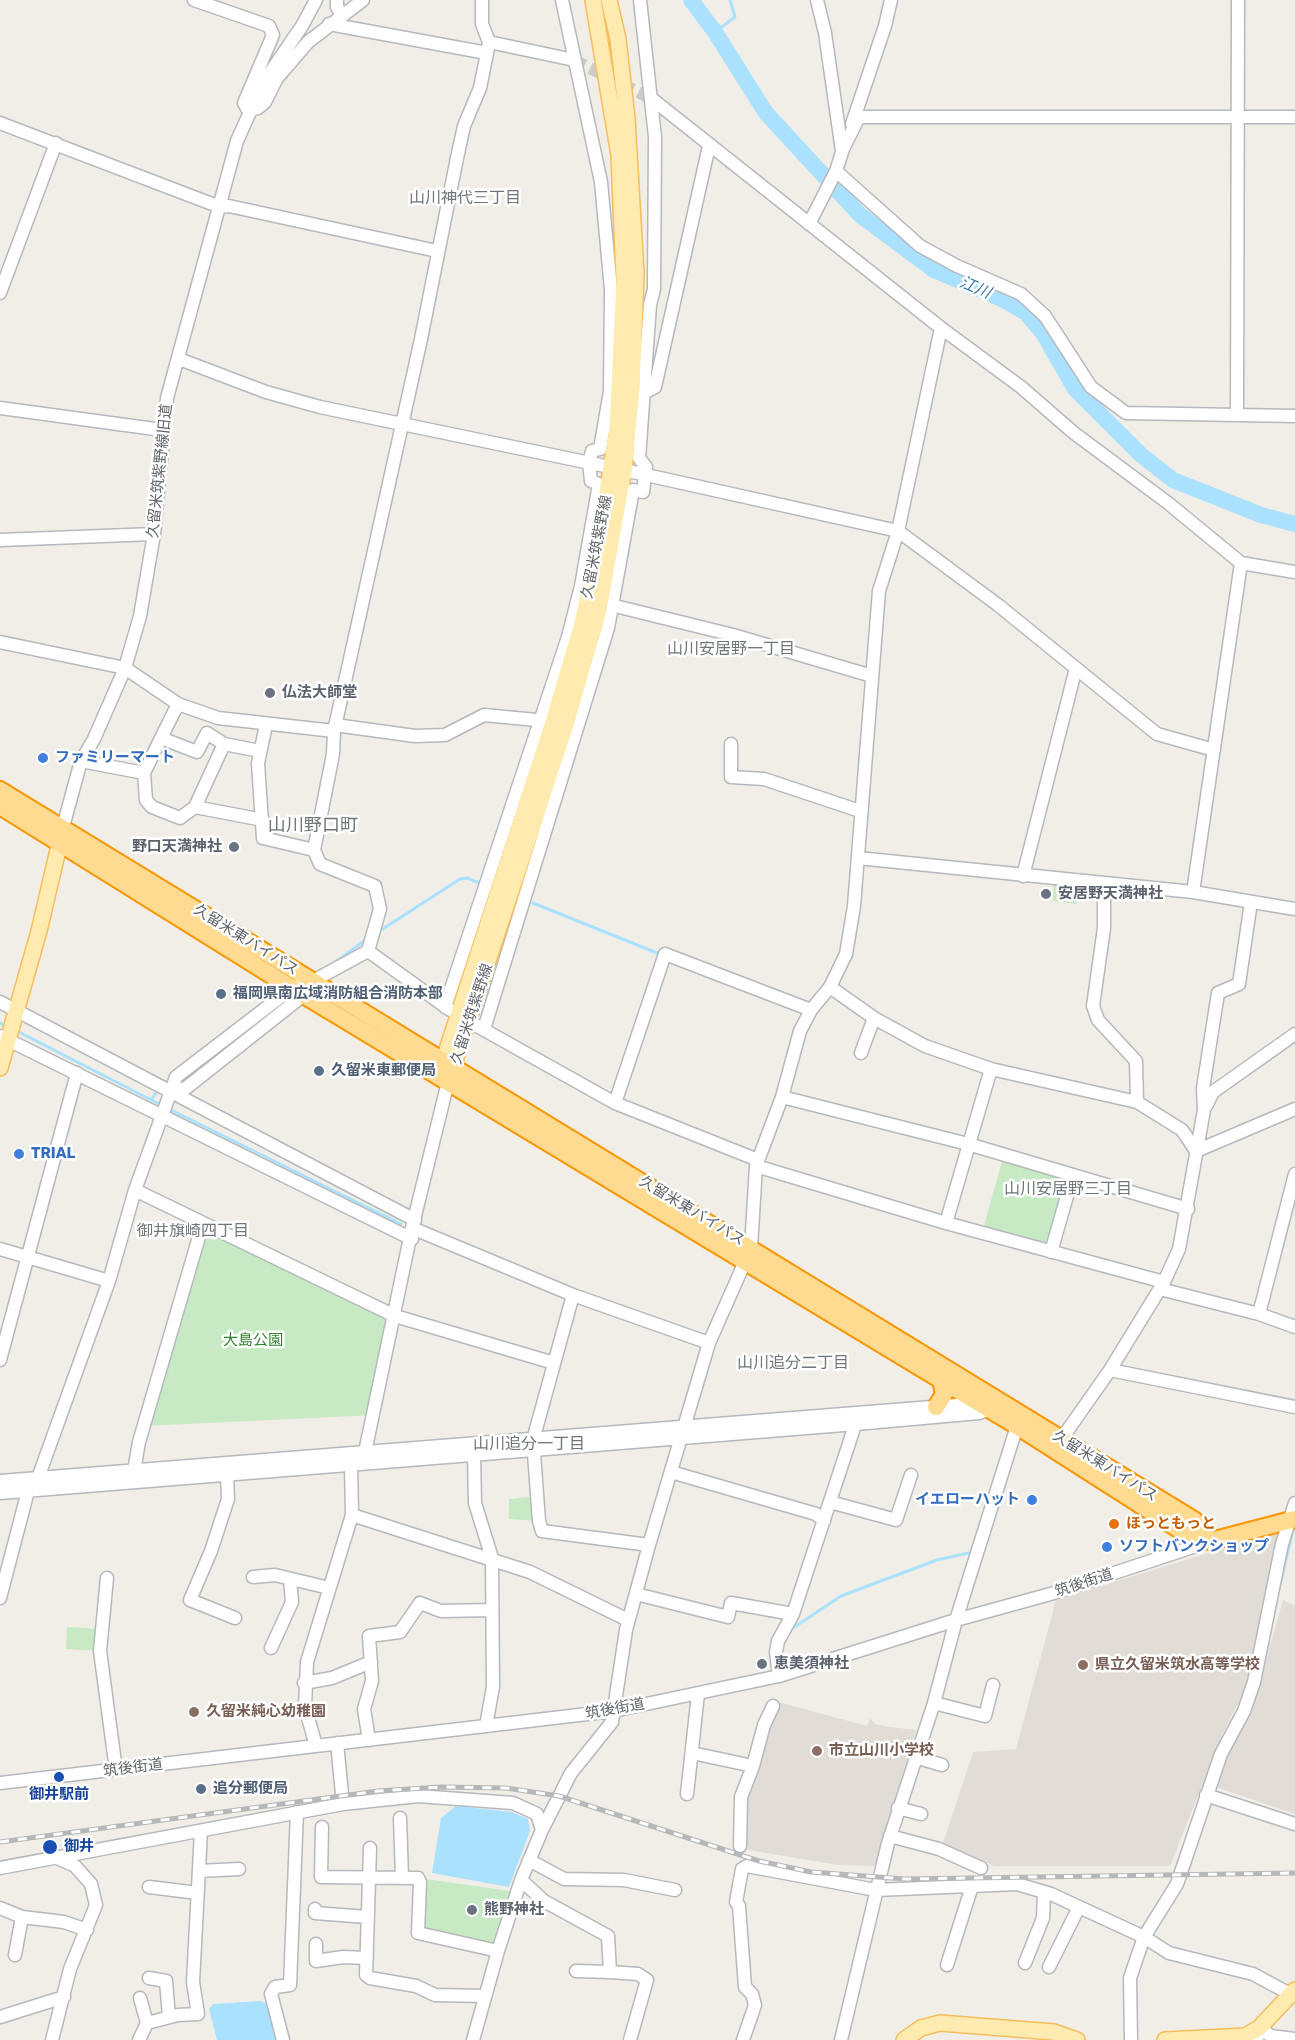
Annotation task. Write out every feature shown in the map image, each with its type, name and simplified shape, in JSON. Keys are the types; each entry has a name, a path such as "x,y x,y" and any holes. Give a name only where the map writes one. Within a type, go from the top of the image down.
{"highway":[{"name":"久留米東バイパス","path":"0,790 61,835 303,988 448,1071 991,1403 1058,1445 1183,1532 1210,1541"},
{"name":"久留米東バイパス","path":"0,806 61,835"},
{"name":"久留米東バイパス","path":"749,1255 941,1380 991,1403 1017,1426 1058,1445"},
{"path":"936,1407 944,1394 941,1380"},
{"path":"1210,1541 1294,1514"}],"main road":[{"name":"久留米筑紫野線","path":"593,0 615,121 622,216 624,279 618,469"},
{"name":"久留米筑紫野線","path":"448,1071 559,726 599,610 618,469 632,389 636,273 627,118 618,39 609,0"},
{"path":"0,1068 4,1038 15,1013 39,931 61,835"},
{"path":"1165,2040 1258,2034 1293,1992"},
{"path":"904,2040 921,2028 940,2023 1054,2032 1077,2040"}],"street":[{"path":"194,0 269,26 273,34 244,103 249,110"},
{"name":"久留米筑紫野線旧道","path":"61,835 81,761 94,739 125,668 140,616 154,534 162,430 167,398 237,141 263,83 302,26 316,0"},
{"path":"337,0 337,8 342,15"},
{"name":"久留米筑紫野線旧道","path":"249,110 258,108 265,102 277,78 308,42 363,0"},
{"path":"171,1091 186,1088 303,988 368,951 380,909 375,886 320,864 314,850 333,754 334,728 421,339 464,126 480,88 488,48 482,24 482,0"},
{"path":"559,726 568,637 581,586 599,484 591,481 589,464 592,451 600,449 610,391 612,311 601,182 562,0"},
{"path":"464,1018 559,726 608,628 633,490 643,492 646,467 639,458 650,305 654,289 652,99 640,0"},
{"path":"817,0 825,33 842,151"},
{"path":"809,224 818,211 836,171 885,26 891,0"},
{"path":"1237,415 1238,0"},
{"path":"329,24 574,60"},
{"path":"652,99 941,328 1021,387 1074,433 1168,503 1241,563 1295,572"},
{"path":"842,151 859,117 1295,117"},
{"path":"0,123 220,207 229,206 437,251"},
{"path":"0,293 56,143"},
{"path":"645,393 655,387 709,146"},
{"path":"836,171 920,246 957,266 1021,294 1045,316 1091,387 1112,405 1126,413 1295,416"},
{"path":"473,2040 521,1880 542,1830 571,1773 612,1722 628,1620 649,1545 709,1343 749,1255 757,1163 782,1097 800,1031 811,1010 830,987 846,954 854,906 870,734 879,591 898,531 941,328"},
{"path":"179,359 266,392 320,407 618,469 898,531 989,598 1157,734 1214,750"},
{"path":"0,408 162,430"},
{"path":"0,540 154,534"},
{"path":"1194,892 1241,563"},
{"path":"611,605 733,635 872,676"},
{"path":"0,642 125,668 178,704 218,718 266,725 334,728 416,736 445,735 484,715 559,726"},
{"path":"1023,876 1076,668"},
{"path":"178,704 144,773 146,800 152,807 180,818 195,807 224,744"},
{"path":"266,725 258,763 263,838 314,850"},
{"path":"161,738 197,752 207,733 224,744 260,751"},
{"path":"731,744 730,777 764,779 861,812"},
{"path":"81,761 144,773"},
{"path":"195,807 263,820"},
{"path":"858,858 1194,892 1295,909"},
{"path":"1104,884 1104,928 1093,1006 1098,1020 1136,1061 1137,1102"},
{"path":"1058,1445 1110,1370 1162,1285 1179,1249 1204,1110 1203,1088 1218,993 1239,984 1251,902"},
{"path":"368,951 464,1018 615,1102 757,1163 946,1223 1162,1285 1295,1327"},
{"path":"615,1102 664,954 811,1010"},
{"path":"830,987 874,1017 925,1046 991,1069 1137,1102 1182,1130 1196,1151"},
{"path":"0,1002 15,1013 171,1091 413,1229"},
{"path":"861,1053 874,1017"},
{"path":"1204,1110 1213,1092 1295,1034"},
{"path":"4,1038 160,1117 413,1229 573,1295 709,1343"},
{"path":"946,1223 991,1069"},
{"path":"316,1746 305,1707 304,1683 307,1662 322,1620 328,1588 352,1515 351,1466 365,1452 448,1071"},
{"path":"0,1360 77,1073"},
{"path":"0,1598 28,1491 38,1478 109,1281 135,1190 171,1091"},
{"path":"782,1097 968,1144 1188,1209"},
{"path":"1196,1151 1295,1109"},
{"path":"1259,1314 1295,1174"},
{"path":"1051,1252 1073,1175"},
{"path":"135,1190 395,1316 554,1363"},
{"path":"134,1471 139,1442 203,1223"},
{"path":"0,1249 109,1281"},
{"path":"573,1295 532,1445 542,1531 649,1545"},
{"path":"1110,1370 1295,1407"},
{"path":"857,1419 936,1407 991,1403"},
{"path":"0,1482 365,1452 532,1445 857,1419 991,1403"},
{"path":"779,1676 776,1652 778,1641 793,1614 857,1419"},
{"path":"841,2040 855,1992 876,1890 898,1808 934,1703 956,1620 1017,1426"},
{"path":"0,1493 351,1466 474,1454 532,1445"},
{"path":"474,1454 475,1503 492,1558 493,1687 486,1726"},
{"path":"671,1472 816,1514 824,1521"},
{"path":"227,1474 228,1499 211,1551 190,1600 235,1618"},
{"path":"830,1502 896,1520 911,1475"},
{"path":"1131,2040 1130,1978 1144,1937 1177,1884 1221,1754 1244,1711 1254,1682 1282,1544 1294,1514"},
{"path":"352,1515 530,1572 628,1620"},
{"name":"筑後街道","path":"0,1783 613,1711 698,1694 779,1676 956,1620 1054,1593 1210,1541"},
{"path":"253,1576 275,1575 328,1588"},
{"path":"107,1578 100,1651 116,1770"},
{"path":"271,1648 291,1602 290,1579"},
{"path":"636,1594 728,1617 731,1603 793,1614"},
{"path":"369,1740 364,1709 372,1681 369,1636 400,1632 420,1603 441,1611 492,1610"},
{"path":"304,1683 332,1678 371,1662"},
{"path":"934,1703 985,1716 993,1685"},
{"path":"687,1794 698,1694"},
{"path":"740,1846 741,1797 753,1766 764,1725 773,1706"},
{"path":"337,1743 343,1804"},
{"path":"692,1753 753,1766"},
{"path":"915,1757 942,1765"},
{"path":"1206,1795 1295,1824"},
{"path":"0,1868 343,1804 418,1796 513,1803 537,1814 542,1830"},
{"path":"898,1808 921,1814"},
{"path":"283,2040 271,1994 275,1987 290,1985 297,1812"},
{"path":"400,1818 402,1877"},
{"path":"322,1827 321,1877 418,1878 420,1882 418,1934 498,1952"},
{"path":"147,2023 198,2013 193,1982 201,1831"},
{"path":"890,1836 939,1849 981,1868"},
{"path":"370,1848 366,1974 370,1978 394,1980 435,1995 485,1996"},
{"path":"52,2040 77,1947 87,1930 96,1905 91,1884 75,1866 55,1857"},
{"path":"530,1860 564,1879 624,1880 675,1890"},
{"path":"743,2040 755,2005 752,1995 745,1987 739,1906 736,1902 742,1869 747,1866 876,1890 1017,1884 1044,1892 1079,1907 1144,1937 1168,1953 1253,1974 1293,1992"},
{"path":"199,1871 239,1869"},
{"path":"521,1880 544,1901 609,1936 610,1972"},
{"path":"947,1965 972,1886"},
{"path":"149,1887 198,1893"},
{"path":"1024,1963 1043,1918 1044,1892"},
{"path":"1049,1967 1079,1907"},
{"path":"0,1908 22,1917 64,1922 87,1930"},
{"path":"315,1909 315,1913 367,1917"},
{"path":"15,1955 22,1917"},
{"path":"316,1944 316,1961 343,1957 367,1958"},
{"path":"576,1971 638,1974 646,1980 630,2040"},
{"path":"149,1978 166,1981 169,2017"},
{"path":"0,2017 64,1997"},
{"path":"139,2040 147,2023 140,1998"},
{"path":"1258,2034 1295,2039"}],"shaded area":[{"path":"1279,1531 1247,1687 1223,1733 1170,1866 994,1866 943,1843 973,1752 1016,1749 1056,1600"},
{"path":"1283,1600 1295,1606 1295,1814 1216,1787 1224,1759 1256,1696"},
{"path":"775,1701 867,1726 870,1718 875,1724 916,1730 876,1866 838,1865 743,1849 741,1797"}],"green space":[{"path":"1054,879 1078,881 1077,904 1053,901"},
{"path":"1004,1154 1073,1175 1051,1252 982,1233"},
{"name":"大島公園","path":"203,1223 395,1316 375,1415 145,1426"},
{"path":"536,1498 539,1521 509,1519 509,1499"},
{"path":"67,1627 102,1629 100,1651 66,1649"},
{"path":"426,1879 517,1892 497,1951 418,1933 420,1882"}],"water":[{"path":"456,1806 512,1812 528,1819 530,1831 509,1887 432,1873 441,1818"},
{"path":"261,2001 268,2005 277,2040 217,2040 209,2009 213,2004"}],"waterway":[{"name":"江川","path":"691,0 715,32 766,113 860,215 934,270 1004,300 1026,313 1043,333 1075,389 1141,455 1173,480 1261,515 1295,524"},
{"path":"715,32 735,17 730,0"},
{"path":"378,932 460,879 467,878 479,883"},
{"path":"533,903 662,955"},
{"path":"331,965 367,939"},
{"path":"0,1023 8,1027"},
{"path":"17,1031 163,1106"},
{"path":"151,1100 158,1090"},
{"path":"169,1109 401,1224"},
{"path":"1279,1589 1294,1525"},
{"path":"790,1630 841,1596 937,1560 973,1552"}],"tunnel":[{"path":"574,60 652,99"}],"railway":[{"path":"0,1842 378,1791 441,1787 506,1788 559,1796 759,1861 811,1872 905,1879 1295,1873"}],"place":[{"name":"仏法大師堂","path":"270,693"},
{"name":"ファミリーマート","path":"43,758"},
{"name":"野口天満神社","path":"234,847"},
{"name":"安居野天満神社","path":"1046,894"},
{"name":"福岡県南広域消防組合消防本部","path":"221,994"},
{"name":"久留米東郵便局","path":"319,1071"},
{"name":"TRIAL","path":"19,1154"},
{"name":"イエローハット","path":"1032,1500"},
{"name":"ほっともっと","path":"1114,1524"},
{"name":"ソフトバンクショップ","path":"1107,1547"},
{"name":"恵美須神社","path":"762,1664"},
{"name":"県立久留米筑水高等学校","path":"1083,1665"},
{"name":"久留米純心幼稚園","path":"194,1712"},
{"name":"市立山川小学校","path":"817,1751"},
{"name":"御井駅前","path":"59,1777"},
{"name":"追分郵便局","path":"201,1789"},
{"name":"御井","path":"50,1847"},
{"name":"熊野神社","path":"472,1910"}],"district":[{"name":"山川神代三丁目","path":"465,198"},
{"name":"山川安居野一丁目","path":"731,649"},
{"name":"山川野口町","path":"313,826"},
{"name":"山川安居野三丁目","path":"1068,1189"},
{"name":"御井旗崎四丁目","path":"193,1231"},
{"name":"山川追分二丁目","path":"793,1363"},
{"name":"山川追分一丁目","path":"529,1444"}]}
